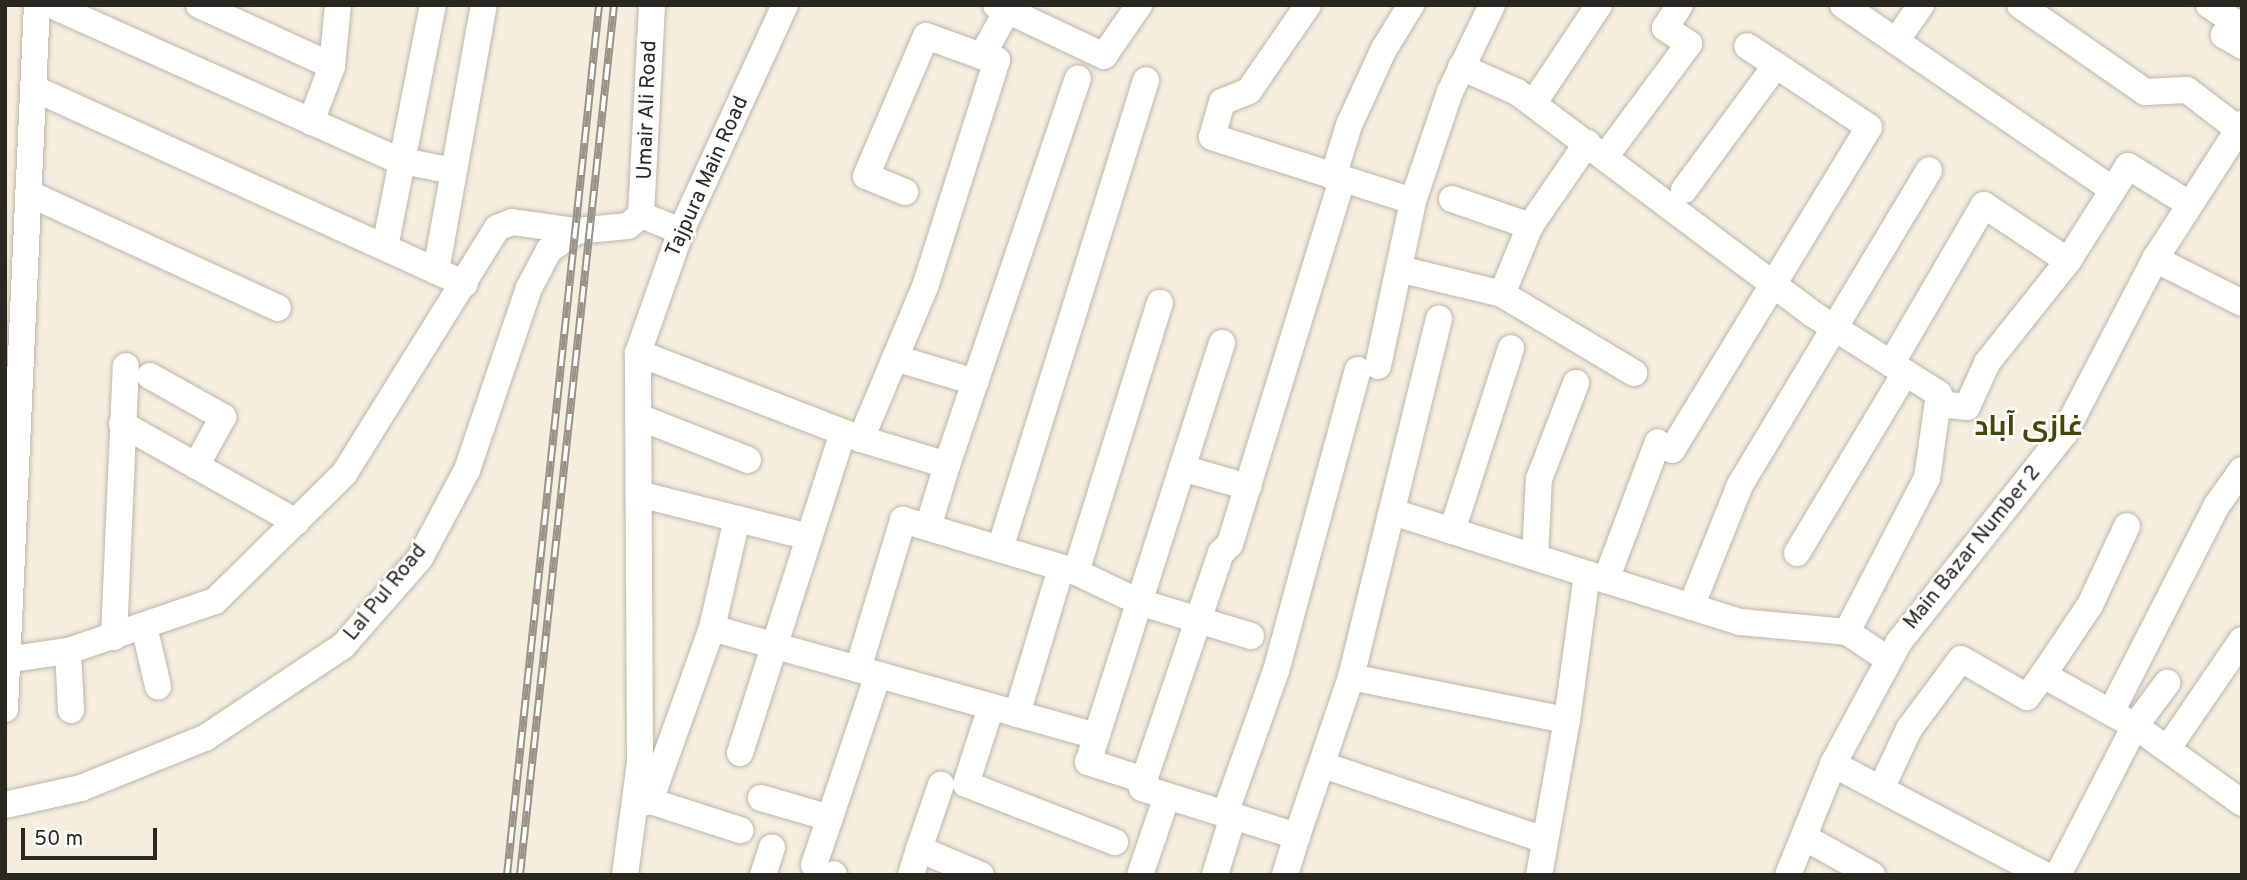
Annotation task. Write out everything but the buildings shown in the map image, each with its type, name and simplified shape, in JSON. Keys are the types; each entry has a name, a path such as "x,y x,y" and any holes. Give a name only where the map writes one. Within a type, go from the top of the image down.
{"street":[{"path":"5,709 14,318 20,200 33,88 37,5"},
{"path":"51,5 402,161 453,171"},
{"path":"199,5 332,66"},
{"path":"311,122 332,66 338,5"},
{"path":"385,247 433,5"},
{"path":"436,271 484,5"},
{"name":"Umair Ali Road","path":"641,215 652,5"},
{"name":"Tajpura Main Road","path":"638,353 681,230 785,5"},
{"path":"982,55 1004,7 1104,56 1139,5"},
{"path":"1308,5 1249,91 1222,102 1212,137 1413,201"},
{"path":"1297,836 1142,788 1197,620 1221,553 1230,544 1248,488 1338,179 1349,125 1384,49 1411,5"},
{"path":"1215,875 1229,815 1399,269 1413,201 1461,67 1492,5"},
{"path":"1533,104 1599,5"},
{"path":"1502,293 1530,226 1689,44 1665,28 1680,5"},
{"path":"1843,5 2113,190"},
{"path":"1896,41 1921,5"},
{"path":"2020,5 2145,92 2186,90 2240,127"},
{"path":"2209,5 2233,21 2224,35 2242,46"},
{"path":"740,753 809,537 852,435 895,358 925,287 997,60 926,36 866,176 905,191"},
{"path":"1539,875 1567,720 1597,577 1665,446 1773,284 1869,127 1747,46"},
{"path":"1684,190 1776,65"},
{"path":"1461,67 1497,80 1533,104 1773,284 1837,329 1939,394 1927,478 1847,632"},
{"path":"928,527 1078,79"},
{"path":"1000,550 1146,80"},
{"path":"33,88 465,284"},
{"name":"Main Bazar Number 2","path":"1788,875 1833,764 1899,642 2064,434 2155,260 2240,127"},
{"path":"1938,404 1967,407 1986,363 2068,261 2128,166 2189,204"},
{"path":"1691,607 1740,485 1837,329 1929,170"},
{"path":"1452,199 1530,226"},
{"path":"20,200 278,308"},
{"path":"1797,553 1984,205 2068,261"},
{"path":"7,660 68,650 114,637 215,601 344,474 465,284 497,228 512,222 576,231 628,226 641,215 681,230"},
{"name":"Lal Pul Road","path":"5,806 81,788 205,738 343,646 420,558 467,470 529,288 549,250 576,231"},
{"path":"2155,260 2242,303"},
{"path":"1399,269 1502,293 1634,373"},
{"path":"1017,714 1160,303"},
{"path":"1284,875 1351,677 1439,319"},
{"path":"1144,780 1087,762 1222,343"},
{"path":"1452,531 1511,348"},
{"path":"643,803 640,762 638,353 852,435 947,465"},
{"path":"895,358 975,382"},
{"path":"114,637 121,424 126,366"},
{"path":"150,376 223,417 196,466"},
{"path":"1535,557 1539,479 1576,383"},
{"path":"639,417 748,460"},
{"path":"121,424 296,522"},
{"path":"1182,468 1248,488"},
{"path":"2111,712 2217,505 2242,470"},
{"path":"639,494 809,537"},
{"path":"1393,512 1741,622 1847,632 1889,660"},
{"path":"625,875 643,803 712,628 737,519"},
{"path":"827,871 830,818 904,520 1068,570 1139,603 1251,636"},
{"path":"1881,789 1909,729 1961,659 2027,697 2090,606 2127,526"},
{"path":"144,626 158,686"},
{"path":"712,628 1096,736"},
{"path":"2168,748 2242,640"},
{"path":"68,650 71,710"},
{"path":"2043,675 2135,726 2238,791"},
{"path":"1351,677 1567,720"},
{"path":"2058,875 2135,726 2167,683"},
{"path":"991,707 966,784 1115,842"},
{"path":"1833,764 2044,875"},
{"path":"1323,765 1545,840"},
{"path":"941,785 915,863 981,875"},
{"path":"1140,875 1167,796"},
{"path":"761,798 830,818"},
{"path":"643,803 740,830"},
{"path":"1804,837 1872,875"},
{"path":"763,875 772,847"}],"railway":[{"path":"507,875 599,5"},
{"path":"520,875 614,5"}],"district":[{"name":"غازى آباد","path":"2029,428"}]}
